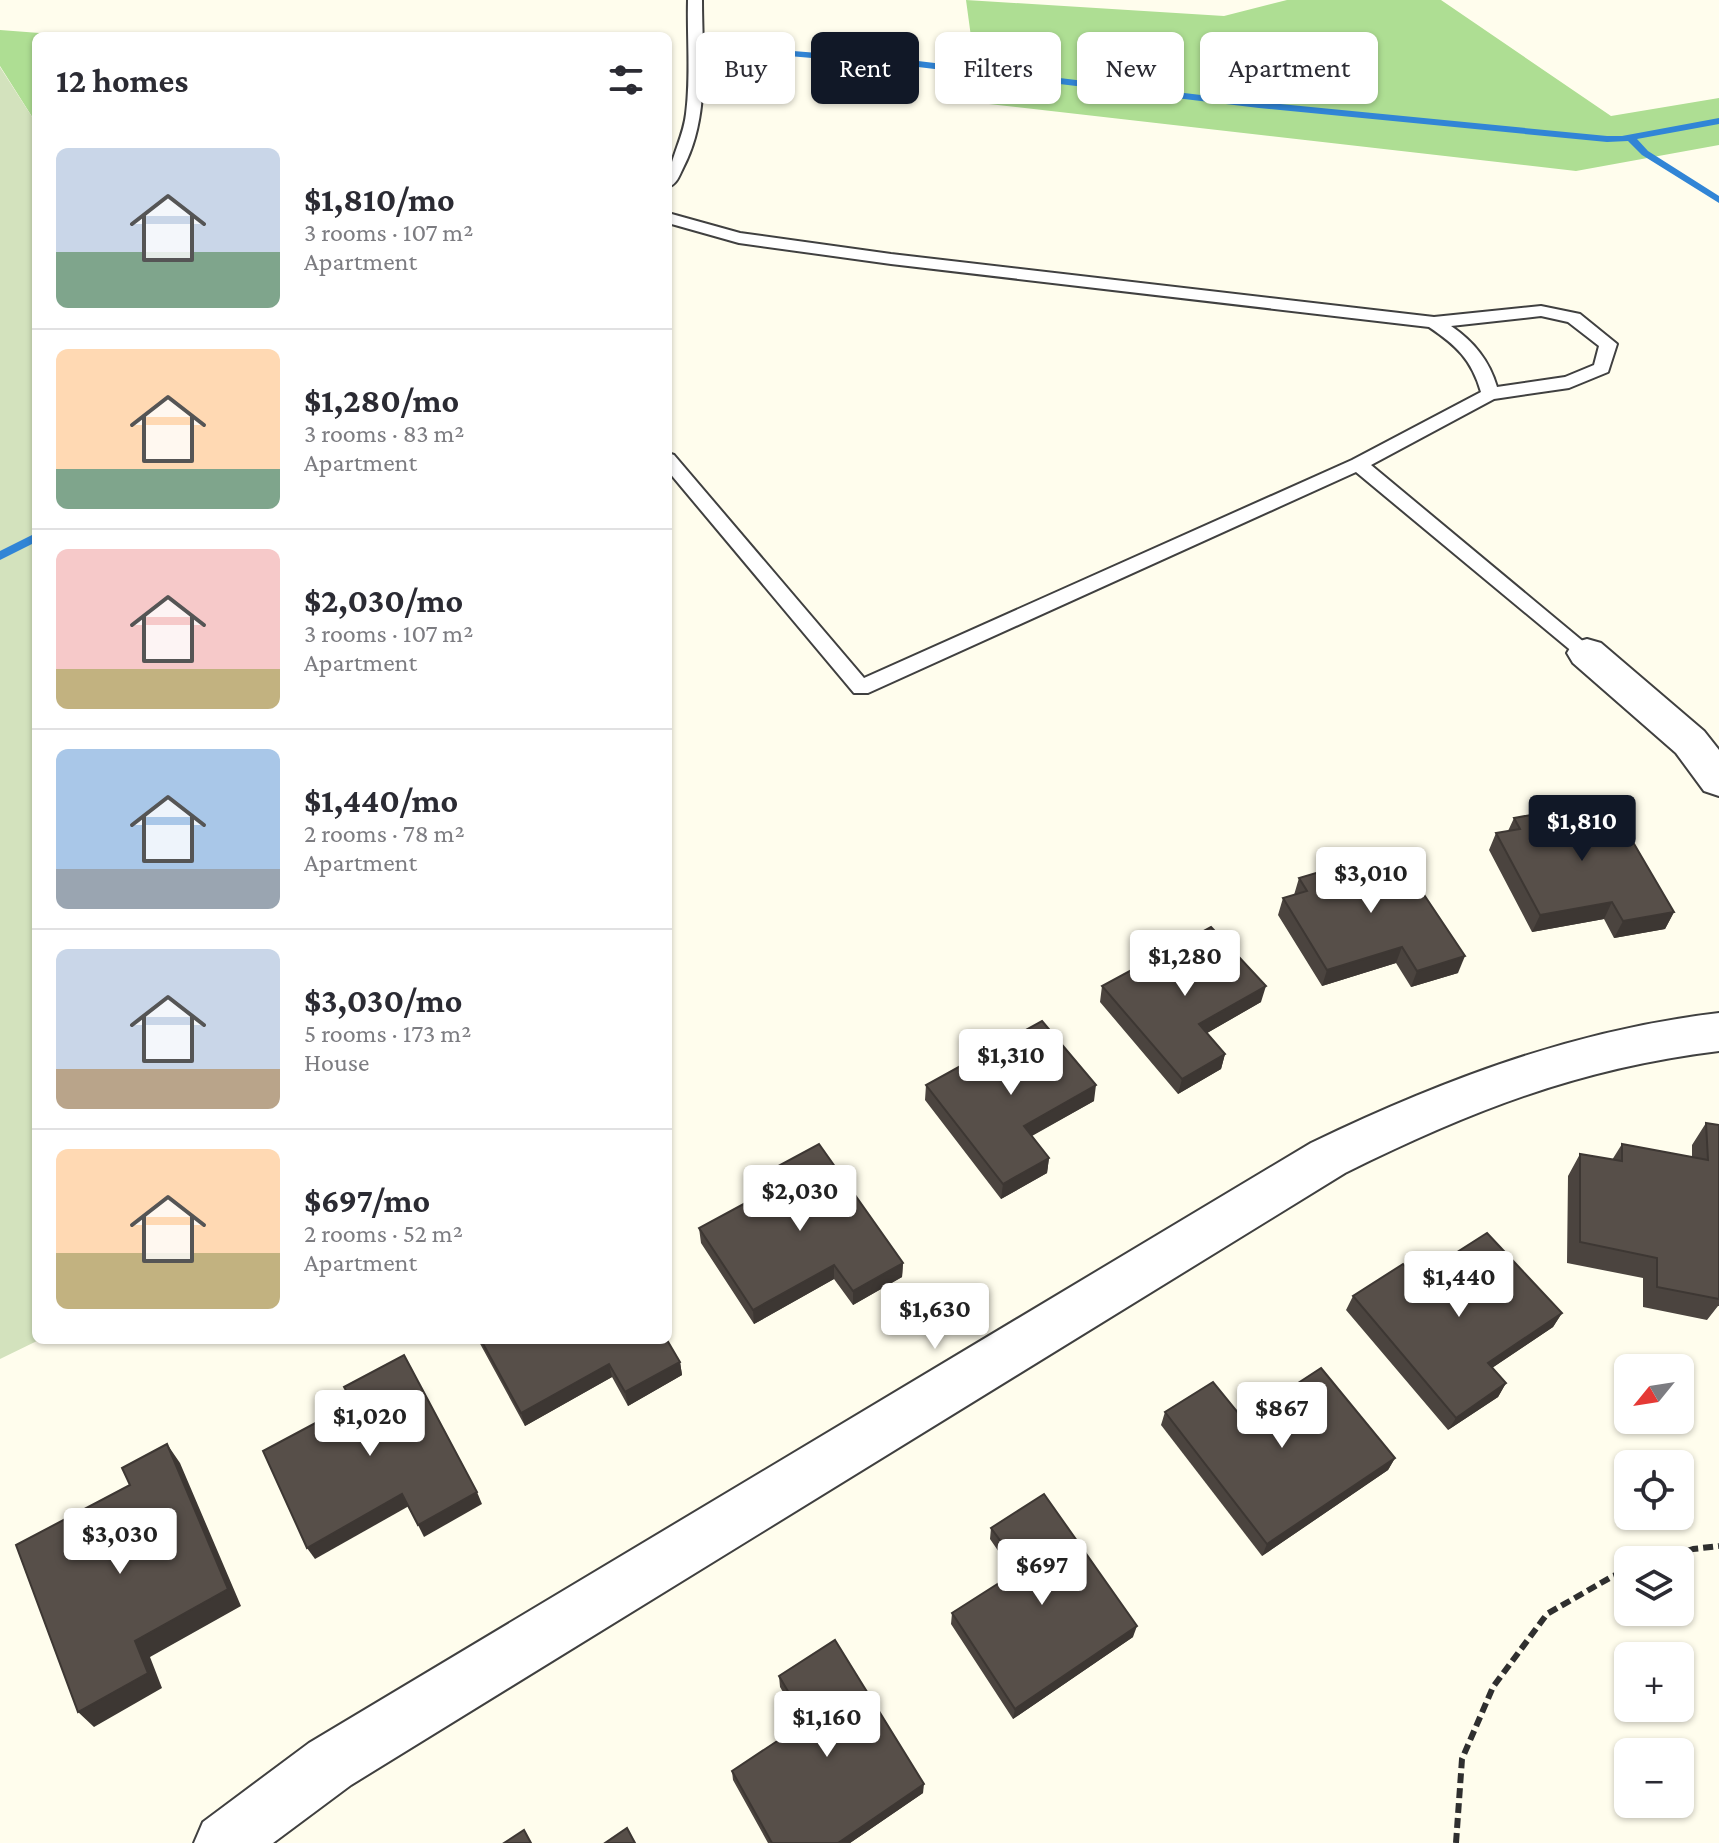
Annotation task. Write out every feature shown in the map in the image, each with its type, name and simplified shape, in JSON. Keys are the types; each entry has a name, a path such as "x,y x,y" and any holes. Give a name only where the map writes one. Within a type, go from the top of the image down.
{"street":[{"path":"1587,653 1690,742 1719,780"},
{"path":"224,1843 330,1764 1328,1158 1409,1117 1483,1087 1563,1060 1665,1036 1719,1032"}],"lane":[{"path":"672,174 687,146 694,113 695,0"},
{"path":"672,219 739,238 891,259 1434,322 1541,311 1574,318 1608,344 1602,368 1569,382 1490,394 1358,464 861,688 672,464"},
{"path":"1434,322 1465,344 1484,367 1490,394"},
{"path":"1358,464 1587,653"}],"path":[{"path":"1694,1549 1719,1546"},
{"path":"1456,1843 1462,1759 1493,1687 1547,1614 1614,1576"}],"green space":[{"path":"966,0 1224,16 1287,0 1441,0 1611,116 1719,98 1719,145 1576,171 989,104 1061,104 1061,32 970,32"},
{"path":"0,30 32,32 32,117 0,66"},
{"path":"0,67 32,117 32,1343 0,1359"}],"building":[{"path":"1599,803 1606,815 1616,813 1674,912 1623,921 1612,902 1540,915 1496,833 1520,829 1514,818"},
{"path":"1394,850 1465,956 1417,971 1402,947 1327,970 1283,898 1307,891 1299,878"},
{"path":"1211,927 1266,986 1199,1024 1225,1054 1182,1079 1102,986"},
{"path":"1042,1021 1096,1085 1024,1126 1049,1158 1003,1184 926,1085"},
{"path":"1706,1123 1719,1125 1719,1299 1657,1287 1657,1258 1580,1242 1580,1154 1622,1161 1622,1144 1708,1160"},
{"path":"819,1144 903,1263 853,1291 834,1265 753,1310 699,1228 777,1186 767,1172"},
{"path":"1487,1233 1562,1313 1488,1363 1506,1383 1456,1418 1353,1296 1403,1264 1415,1279"},
{"path":"483,1344 669,1344 680,1362 625,1392 609,1364 521,1413"},
{"path":"404,1355 477,1492 418,1525 402,1494 307,1548 263,1451 353,1403 344,1387"},
{"path":"1321,1368 1395,1458 1267,1544 1165,1412 1213,1382 1243,1419"},
{"path":"167,1444 228,1589 135,1641 148,1673 78,1712 16,1545 130,1485 122,1468"},
{"path":"1044,1494 1137,1626 1015,1709 952,1613 1021,1569 991,1528"},
{"path":"835,1640 924,1784 838,1843 772,1843 732,1771 806,1722 779,1676"},
{"path":"627,1828 635,1843 605,1843"},
{"path":"524,1830 531,1843 504,1843"}],"waterway":[{"path":"795,54 918,64 1259,105 1607,139 1719,121"},
{"path":"1631,138 1645,153 1719,200"},
{"path":"0,556 32,539"}]}
